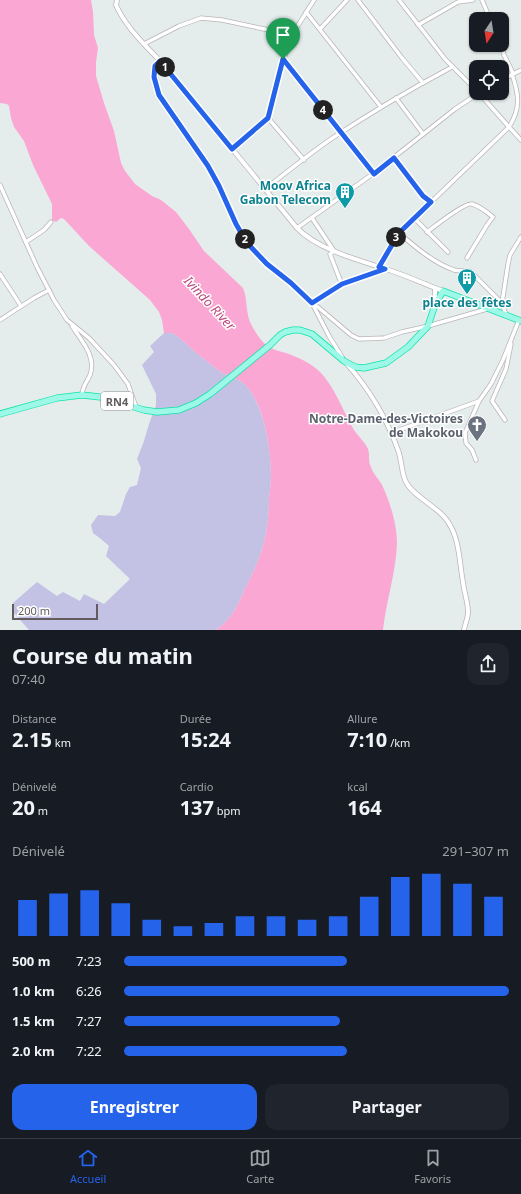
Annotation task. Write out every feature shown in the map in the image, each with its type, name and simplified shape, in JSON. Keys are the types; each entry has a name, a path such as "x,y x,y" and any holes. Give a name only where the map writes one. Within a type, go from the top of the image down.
{"highway":[{"name":"RN4","path":"0,414 57,398 82,395 157,412 179,410 196,403 227,381 280,335 293,330 300,330 312,334 344,361 355,367 364,368 386,363 408,347 428,326 435,305 442,291"},
{"path":"442,291 520,321"}],"street":[{"path":"117,0 116,5 120,15 305,236 334,250 442,291"},
{"path":"232,149 268,118 283,59 292,34 314,0"},
{"path":"320,29 347,0"},
{"path":"358,0 423,83"},
{"path":"399,0 452,67 469,83"},
{"path":"418,25 458,2 473,0"},
{"path":"482,0 487,12"},
{"path":"306,12 381,107"},
{"path":"144,44 179,26 200,18 222,20 292,34"},
{"path":"379,267 399,233 509,127 513,121 518,108 518,97 512,74 503,52"},
{"path":"283,59 374,174"},
{"path":"160,61 155,66 154,77 159,95 208,166 219,186 236,224 247,243 267,264 351,334 359,339 384,338 487,309"},
{"path":"265,189 341,133 396,98 452,67"},
{"path":"509,76 521,70"},
{"path":"396,98 423,134"},
{"path":"297,228 374,174 423,134 469,100"},
{"path":"485,100 521,140"},
{"path":"268,118 304,160"},
{"path":"394,158 423,196 431,202"},
{"path":"0,184 49,290 67,320 88,350 92,362 90,374 83,386 82,395"},
{"path":"427,232 461,207 468,204 483,210 493,217 467,258"},
{"path":"312,218 334,250"},
{"path":"414,218 448,252"},
{"path":"26,242 44,230 51,222"},
{"path":"399,233 414,247 438,262 455,270 470,271 502,303"},
{"path":"506,316 502,303 509,260 510,255 521,237"},
{"path":"334,250 330,254 342,284"},
{"path":"312,303 342,284 385,269"},
{"path":"0,274 21,306"},
{"path":"434,288 435,305"},
{"path":"0,320 49,290"},
{"path":"312,303 344,361 365,386 391,433 399,451 405,482 414,492 446,518 453,530 456,537 468,613 464,630"},
{"path":"67,320 89,338 114,366 128,384 136,407"},
{"path":"476,460 472,450 466,443 465,433 479,401 491,384 520,321"},
{"path":"505,420 492,401 506,369 513,336"},
{"path":"391,433 479,401"}],"shaded area":[{"path":"164,333 176,335 218,370 246,385 259,408 268,441 271,476 266,534 253,573 232,615 216,630 29,630 13,612 13,603 37,582 57,596 63,592 80,601 84,594 104,604 130,579 106,556 109,546 93,533 91,525 98,515 115,516 120,512 130,487 137,485 141,468 137,459 156,405 156,394 142,365 154,352 150,346"}],"water":[{"name":"Ivindo River","path":"0,0 91,0 94,35 98,48 96,76 114,131 121,163 125,171 135,184 152,196 161,200 176,212 204,251 243,288 250,321 257,335 264,343 271,348 294,356 311,365 324,376 334,391 354,430 368,449 370,465 385,492 394,521 397,536 396,554 383,630 216,630 232,615 238,604 258,561 266,534 271,473 268,440 263,418 246,385 218,370 176,335 164,333 159,312 150,300 89,246 64,219 61,218 56,222 52,220 52,204 33,165 24,141 14,127 9,106 7,104 0,103"}],"place":[{"name":"Moov Africa Gabon Telecom","path":"345,209"},
{"name":"place des fêtes","path":"467,295"},
{"name":"Notre-Dame-des-Victoires de Makokou","path":"477,442"}],"route":[{"path":"283,59 374,174 394,158 423,196 431,202 399,233 379,267 385,269 342,284 312,303 291,283 267,264 247,243 236,224 219,186 208,166 159,95 154,77 155,66 160,61 232,149 268,118 283,59"}]}
